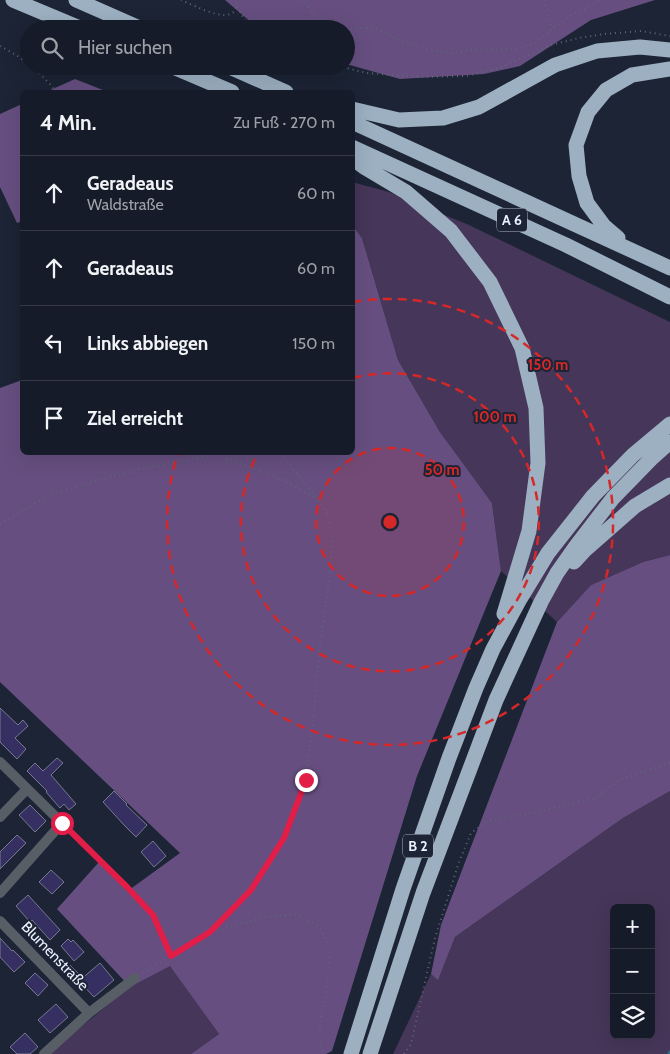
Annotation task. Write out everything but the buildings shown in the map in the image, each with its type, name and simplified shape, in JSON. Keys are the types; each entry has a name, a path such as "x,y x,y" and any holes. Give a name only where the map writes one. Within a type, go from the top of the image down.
{"highway":[{"path":"13,0 61,20"},
{"path":"76,0 122,20"},
{"path":"355,110 400,120 443,118 479,107 555,66 597,51 640,47 670,50"},
{"path":"665,266 617,238 604,226 584,194 579,176 576,144 588,112 606,90 632,75 670,69"},
{"path":"192,75 227,90"},
{"path":"247,75 281,90"},
{"name":"A 6","path":"355,123 665,266"},
{"name":"A 6","path":"355,148 566,245 670,297"},
{"path":"355,160 406,192 451,231 490,282 522,348 536,408 538,463 529,531 493,649"},
{"name":"B 2","path":"352,1050 403,889 449,758 493,649 520,598 554,546 593,496 633,455 670,424"},
{"name":"B 2","path":"370,1052 423,893 496,700 541,602 562,566 612,498 650,459 670,442"},
{"path":"541,602 586,549 635,506 670,485"}],"street":[{"path":"0,762 62,823 0,893"},
{"path":"0,817 28,789"},
{"name":"Blumenstraße","path":"0,921 89,1013"},
{"path":"44,1054 89,1013 135,978"}],"lane":[{"path":"62,823 127,887"}],"path":[{"path":"181,0 224,16 230,15 237,7"},
{"path":"236,0 237,7 245,20"},
{"path":"301,0 305,2 318,20"},
{"path":"544,0 552,29"},
{"path":"355,29 378,29 400,41 429,50 452,53 471,50 516,49 535,43 567,18 601,0"},
{"path":"355,71 366,74 423,77 466,76 502,67 551,45 579,38 642,31 670,36"},
{"path":"0,46 20,58"},
{"path":"41,75 55,90"},
{"path":"0,524 53,493 137,470 211,455"},
{"path":"219,455 279,478 318,499"},
{"path":"135,978 210,932 251,890 284,838 306,780 320,645 330,575 332,537 328,515 318,499 281,455"},
{"path":"404,1054 411,1044 435,938 459,862 471,833 488,821 595,798 619,780 670,763"},
{"path":"127,887 153,915 171,956"},
{"path":"210,932 264,917 298,914 319,928 326,939 330,954 326,994 320,1021 320,1043 324,1054"}],"shaded area":[{"path":"225,0 655,0 591,20 520,66 484,74 400,79 355,66 355,20 248,20"},
{"path":"75,79 103,90 50,90"},
{"path":"20,105 20,222 17,223 0,187 0,114"},
{"path":"355,183 389,192 469,225 670,322 670,555 643,562 591,585 557,622 501,571 492,503 440,432 398,360 362,238 355,229"},
{"path":"355,229 362,238 398,360 440,432 492,503 501,571 417,776 332,1051 326,1054 191,1054 219,1034 170,966 130,987 57,909 99,862 129,890 180,853 0,682 0,388 20,381 20,455 355,455"},
{"path":"670,555 670,791 623,818 455,937 438,980 431,974 441,925 557,622 591,585 643,562"},
{"path":"670,791 670,1054 393,1054 431,974 438,979 455,937 623,818"},
{"path":"170,965 219,1034 191,1054 48,1054 130,987"}],"route":[{"path":"62,823 153,915 171,956 210,932 251,890 284,838 306,780"}]}
